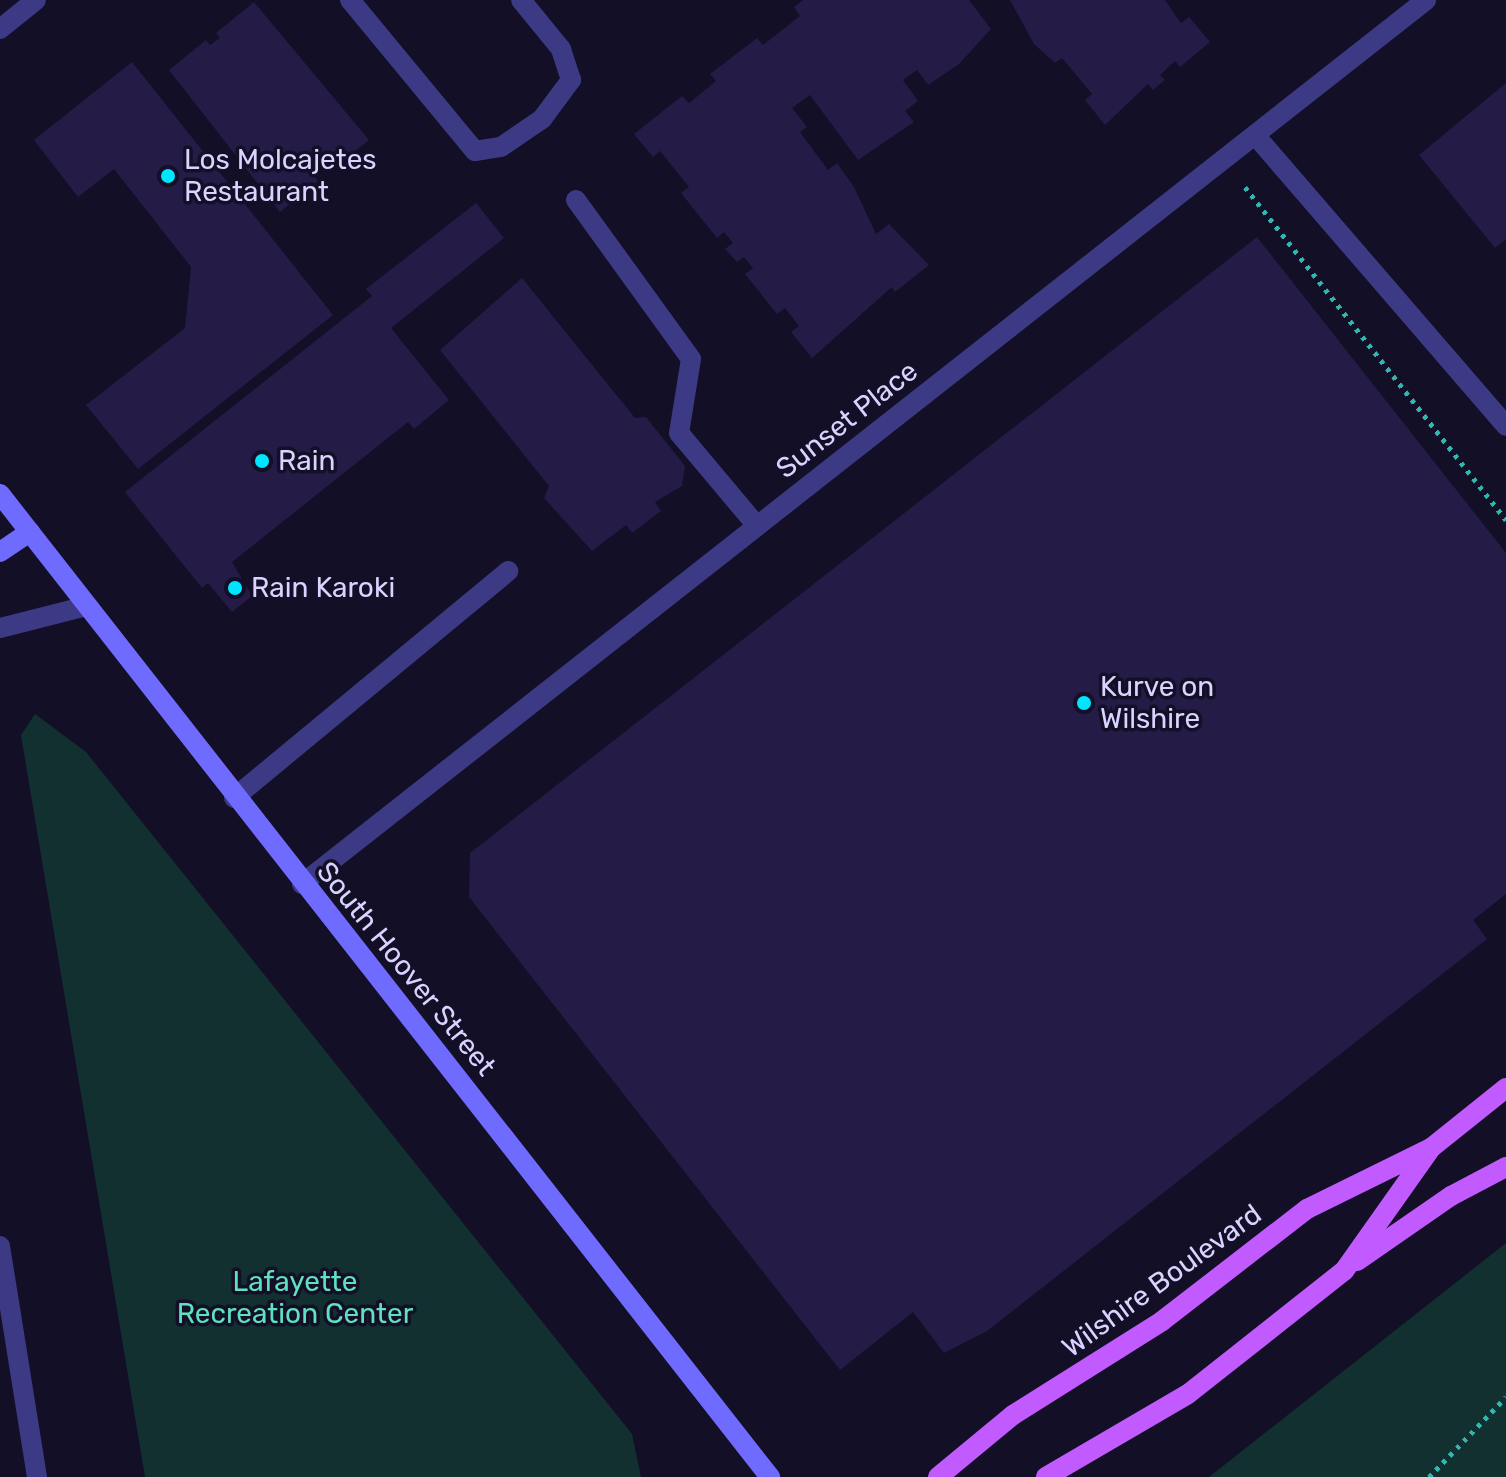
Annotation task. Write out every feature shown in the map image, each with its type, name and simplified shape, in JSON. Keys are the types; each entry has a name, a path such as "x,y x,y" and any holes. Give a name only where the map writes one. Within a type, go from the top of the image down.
{"main road":[{"name":"South Hoover Street","path":"0,494 234,798 724,1411 770,1477"},
{"path":"0,552 30,532"},
{"name":"Wilshire Boulevard","path":"938,1477 1013,1415 1162,1321 1307,1209 1431,1148 1506,1088"},
{"name":"Wilshire Boulevard","path":"1046,1477 1188,1394 1344,1271 1431,1148"},
{"path":"1344,1271 1451,1196 1506,1167"}],"street":[{"path":"350,0 475,151 501,147 542,119 571,80 561,49 521,0"},
{"name":"Sunset Place","path":"302,884 1426,0"},
{"path":"0,29 31,2"},
{"path":"1255,135 1506,426"},
{"path":"576,200 691,359 679,433 757,526"},
{"path":"234,798 508,571"},
{"path":"0,628 87,606"},
{"path":"0,1246 37,1477"}],"path":[{"path":"1223,159 1506,520"},
{"path":"1429,1477 1506,1397"}],"green space":[{"name":"Lafayette Recreation Center","path":"35,714 86,752 632,1434 641,1477 145,1477 21,735"},
{"path":"1506,1243 1506,1477 1209,1477"}],"building":[{"path":"803,0 969,0 991,29 959,64 928,85 917,70 903,80 918,101 905,111 914,122 858,160 810,95 792,108 807,127 800,132 828,170 837,163 854,187 876,234 889,224 929,265 895,292 892,287 812,358 791,332 799,326 785,308 777,314 745,274 753,268 744,257 737,262 725,249 733,243 724,232 717,238 681,193 689,187 660,151 653,157 634,134 682,96 689,103 716,81 710,74 757,38 763,45 800,16 794,7"},
{"path":"1010,0 1165,0 1181,23 1189,17 1210,42 1180,67 1175,61 1160,75 1165,80 1153,90 1148,84 1105,125 1085,100 1092,94 1062,58 1055,63 1034,44"},
{"path":"254,2 369,140 331,170 322,159 309,169 318,181 280,212 169,70 206,40 210,45 220,38 216,33"},
{"path":"132,62 333,315 138,469 86,405 185,328 191,267 114,169 78,197 34,140"},
{"path":"1506,83 1506,239 1495,248 1419,155"},
{"name":"Rain","path":"476,203 504,238 391,328 449,400 414,429 408,422 232,562 252,596 232,612 208,583 202,588 125,492 372,296 366,289"},
{"name":"Kurve on Wilshire","path":"1257,237 1506,553 1506,894 1473,920 1487,939 987,1331 944,1353 913,1312 840,1370 469,897 470,853"},
{"path":"522,278 635,418 646,417 685,466 682,486 655,502 661,511 632,533 626,525 592,551 544,498 549,486 440,350"}],"place":[{"name":"Los Molcajetes Restaurant","path":"168,176"},
{"name":"Rain","path":"262,461"},
{"name":"Rain Karoki","path":"235,588"},
{"name":"Kurve on Wilshire","path":"1084,703"}]}
